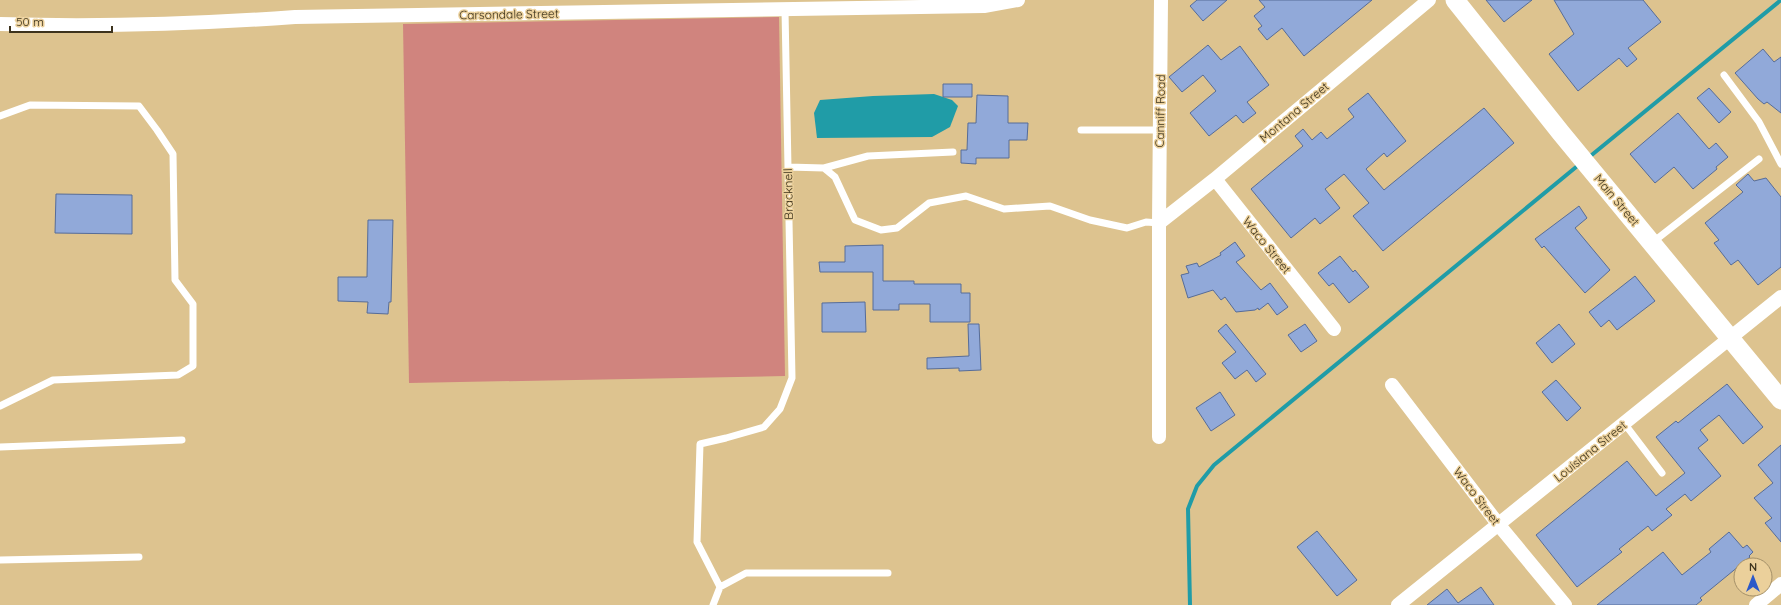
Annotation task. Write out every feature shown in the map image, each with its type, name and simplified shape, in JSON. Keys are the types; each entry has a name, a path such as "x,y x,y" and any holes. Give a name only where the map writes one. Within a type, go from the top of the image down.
{"street":[{"name":"Carsondale Street","path":"0,24 49,26 225,22 295,18 785,5 984,6 1018,0"},
{"name":"Canniff Road","path":"1159,438 1158,223 1161,0"},
{"name":"Montana Street","path":"1158,223 1215,180 1429,0"},
{"name":"Main Street","path":"1455,0 1573,147 1781,400"},
{"name":"Waco Street","path":"1215,180 1334,329"},
{"name":"Louisiana Street","path":"1398,605 1781,297"},
{"name":"Waco Street","path":"1392,385 1498,524 1565,605"},
{"path":"1756,605 1781,584"}],"lane":[{"name":"Bracknell","path":"720,587 697,542 700,444 764,427 780,409 792,378 785,5"},
{"path":"1724,75 1759,122 1781,164"},
{"path":"0,116 30,105 139,106 158,130 172,154 175,280 192,304 193,366 178,375 53,380 0,406"},
{"path":"1081,130 1160,130"},
{"path":"788,168 824,168 868,156 953,152"},
{"path":"1652,242 1759,159"},
{"path":"824,168 835,177 855,220 881,230 897,228 930,203 966,196 1004,209 1050,206 1090,220 1127,228 1146,222 1158,223"},
{"path":"1624,423 1662,473"},
{"path":"0,447 182,440"},
{"path":"0,560 139,557"},
{"path":"713,605 720,587 746,573 888,573"}],"shaded area":[{"path":"779,17 785,376 409,383 403,24"}],"water":[{"path":"934,94 952,100 958,106 950,127 932,137 817,138 814,113 820,100 873,96"}],"building":[{"path":"1197,0 1227,0 1203,21 1190,6"},
{"path":"1259,0 1372,0 1304,56 1282,28 1267,40 1258,29 1262,26 1254,16 1265,7"},
{"path":"1486,0 1532,0 1504,22"},
{"path":"1554,0 1643,0 1661,22 1628,48 1637,59 1627,67 1619,58 1578,91 1549,54 1574,34"},
{"path":"1208,45 1221,60 1240,46 1269,85 1247,102 1256,113 1243,123 1236,115 1209,136 1190,113 1216,91 1203,75 1182,92 1169,77"},
{"path":"1763,49 1774,62 1781,57 1781,113 1767,102 1764,104 1758,99 1735,73"},
{"path":"943,84 972,84 972,97 943,97"},
{"path":"1709,88 1731,112 1719,123 1697,98"},
{"path":"1368,93 1406,141 1387,157 1384,153 1366,169 1384,190 1484,108 1514,143 1383,251 1353,216 1369,203 1344,174 1325,189 1340,208 1320,224 1315,218 1291,238 1251,189 1303,146 1295,136 1303,129 1312,140 1321,132 1327,139 1354,117 1348,109"},
{"path":"977,95 1008,96 1008,123 1028,123 1027,140 1009,140 1009,158 976,158 976,164 961,163 961,150 967,150 968,123 976,123"},
{"path":"1678,113 1709,149 1716,143 1728,157 1716,167 1717,169 1693,189 1674,167 1655,183 1630,154"},
{"path":"1748,174 1754,181 1766,178 1781,197 1781,267 1758,285 1738,260 1731,265 1714,243 1719,240 1705,223 1743,192 1736,185"},
{"path":"56,194 132,195 132,234 55,233"},
{"path":"1579,206 1587,218 1575,228 1610,270 1585,293 1544,246 1542,248 1535,239"},
{"path":"368,220 393,220 391,302 389,302 388,314 367,313 368,302 338,301 338,277 367,277"},
{"path":"1235,242 1245,256 1236,262 1261,290 1270,283 1288,307 1277,315 1268,303 1259,310 1258,308 1255,310 1236,312 1225,297 1221,300 1213,290 1188,298 1181,275 1189,273 1186,266 1197,263 1199,267 1221,255 1220,253"},
{"path":"883,245 883,281 914,281 914,284 961,284 961,293 970,293 970,322 930,322 930,304 899,304 899,310 873,310 873,272 820,272 819,262 845,262 845,246"},
{"path":"1340,256 1353,272 1355,270 1369,287 1349,303 1333,283 1329,286 1318,273"},
{"path":"1635,276 1655,301 1617,330 1609,320 1601,327 1589,312"},
{"path":"865,302 866,332 822,332 822,303"},
{"path":"968,324 979,324 981,370 959,371 959,368 927,369 927,358 969,356"},
{"path":"1226,324 1266,374 1256,382 1247,370 1235,379 1222,363 1236,352 1218,331"},
{"path":"1305,324 1317,341 1301,352 1288,335"},
{"path":"1559,324 1575,344 1552,363 1536,343"},
{"path":"1556,380 1581,408 1567,421 1542,392"},
{"path":"1727,384 1763,427 1743,444 1719,415 1700,430 1708,440 1698,448 1721,476 1691,501 1685,494 1666,509 1672,515 1652,531 1648,526 1619,549 1622,552 1577,587 1536,535 1627,461 1656,496 1685,473 1656,437 1676,421 1678,423"},
{"path":"1220,392 1235,415 1211,431 1196,408"},
{"path":"1781,445 1781,542 1765,523 1772,518 1754,498 1773,483 1758,465"},
{"path":"1317,531 1357,580 1337,596 1297,547"},
{"path":"1729,532 1743,548 1747,545 1753,552 1749,556 1750,557 1733,557 1733,571 1700,598 1702,600 1696,605 1597,605 1663,552 1682,575 1711,552 1709,549"},
{"path":"1481,587 1494,605 1427,605 1447,589 1458,603"}],"waterway":[{"path":"1588,158 1781,0"},
{"path":"1190,605 1188,509 1197,486 1214,465 1581,163"}]}
